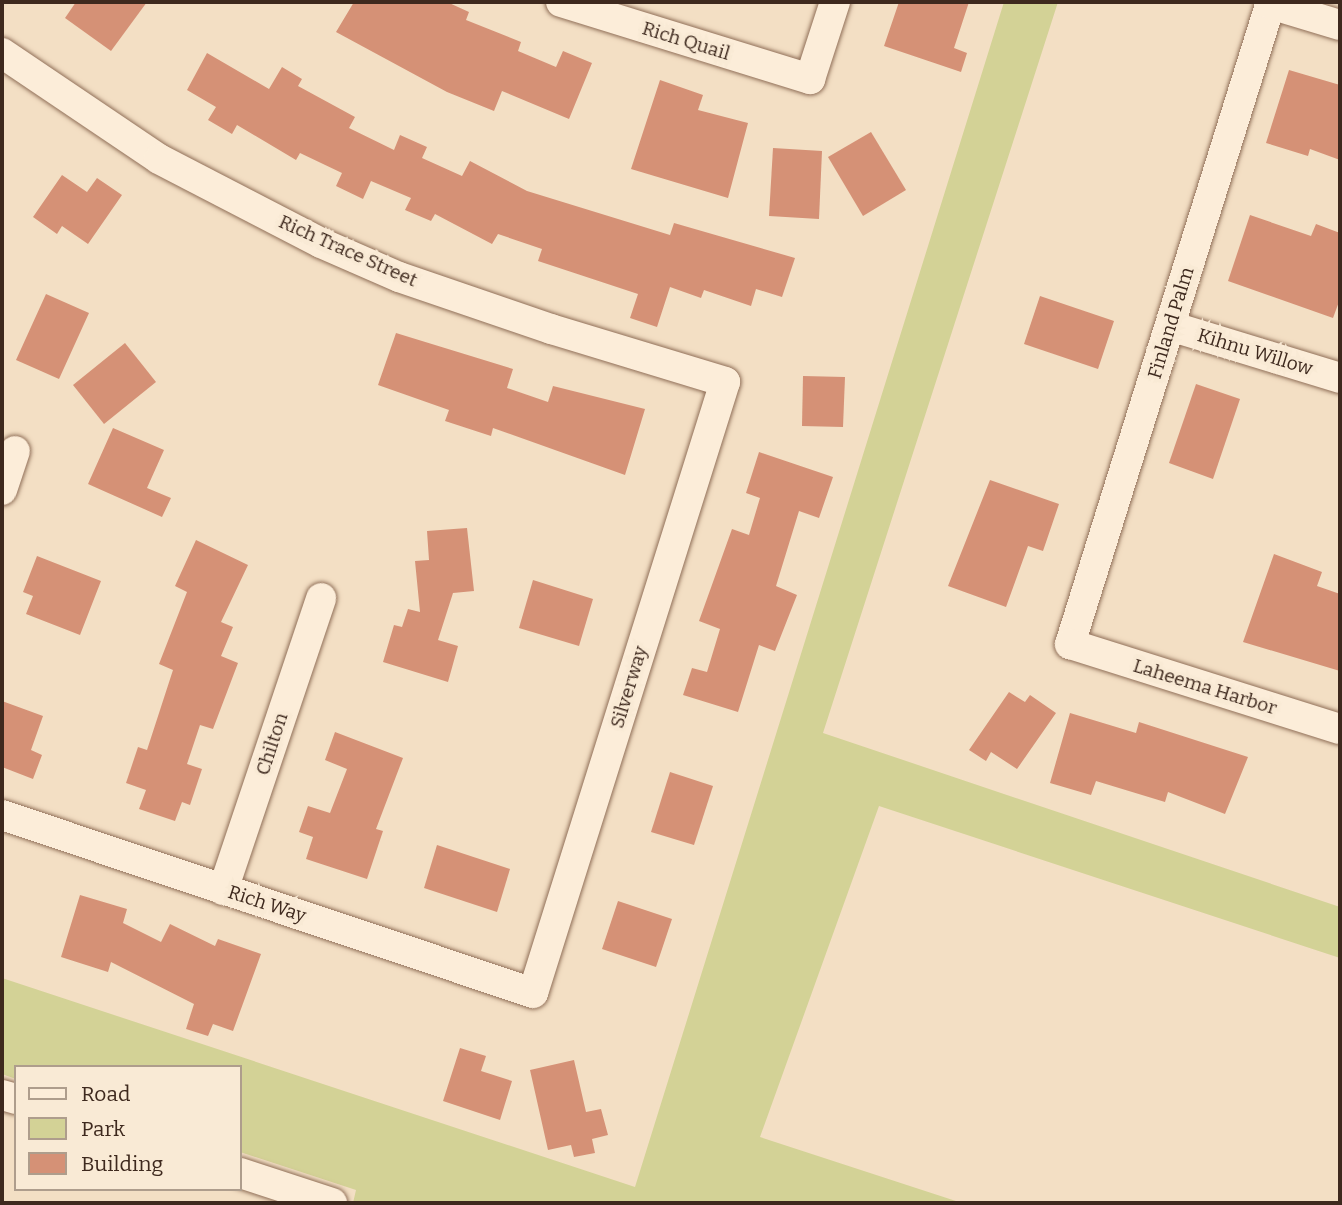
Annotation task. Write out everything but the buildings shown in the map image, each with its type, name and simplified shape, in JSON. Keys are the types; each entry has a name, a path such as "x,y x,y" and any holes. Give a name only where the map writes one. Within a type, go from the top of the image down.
{"street":[{"name":"Rich Quail","path":"561,2 810,79 835,2"},
{"path":"1271,3 1340,25"},
{"name":"Finland Palm","path":"1070,644 1271,3"},
{"name":"Rich Trace Street","path":"2,53 159,159 321,243 399,277 551,329 725,382"},
{"name":"Kihnu Willow","path":"1170,326 1340,378"},
{"name":"Silverway","path":"533,993 725,382"},
{"path":"2,490 15,451"},
{"name":"Chilton","path":"223,890 321,598"},
{"name":"Laheema Harbor","path":"1070,644 1340,729"},
{"name":"Rich Way","path":"2,816 533,993"},
{"path":"242,1174 332,1203"}],"green space":[{"path":"1004,2 1058,2 823,733 1340,907 1340,958 879,806 760,1137 962,1203 353,1203 356,1190 242,1153 242,1065 14,1065 14,1078 2,1074 2,978 635,1187"}]}
